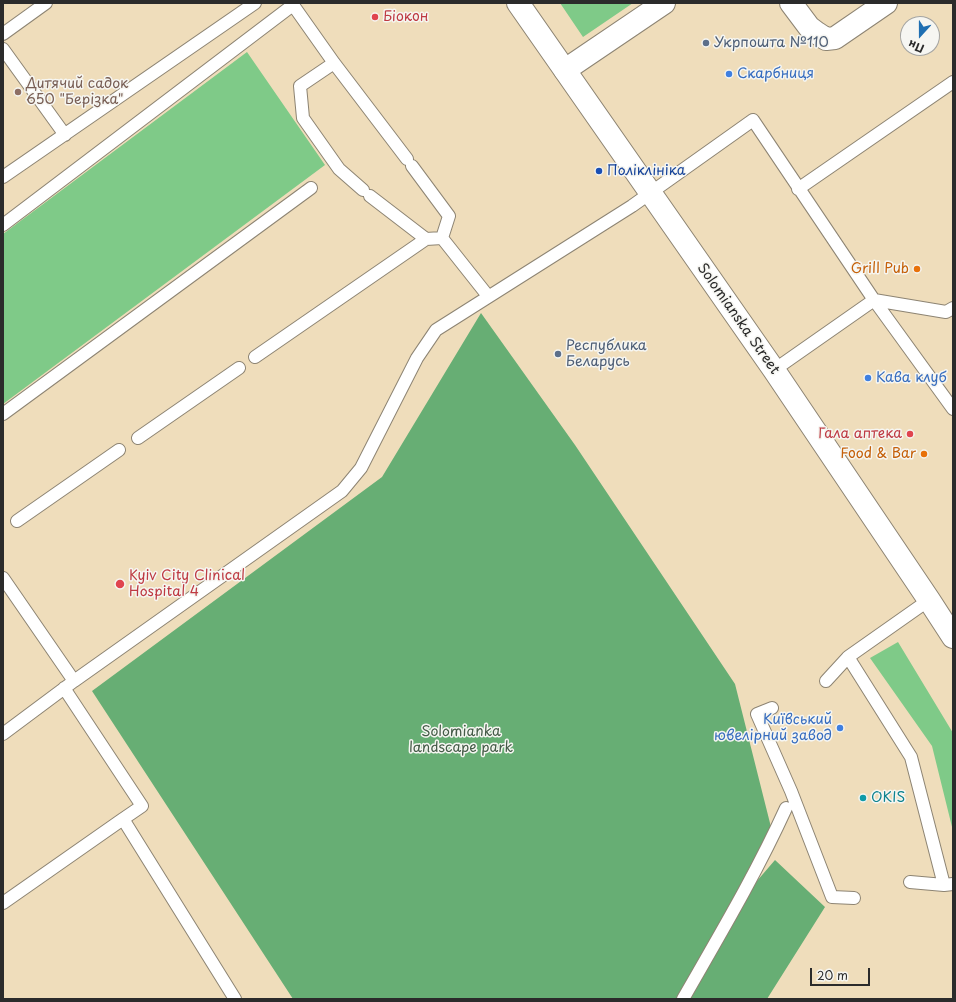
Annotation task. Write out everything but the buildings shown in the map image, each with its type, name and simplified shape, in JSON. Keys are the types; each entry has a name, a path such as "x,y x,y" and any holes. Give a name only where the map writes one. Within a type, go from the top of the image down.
{"main road":[{"name":"Solomianska Street","path":"518,3 774,370 953,637"},
{"path":"565,70 664,3"},
{"path":"790,3 809,27 826,39 835,38 886,3"}],"lane":[{"path":"3,34 46,3"},
{"path":"3,177 255,3"},
{"path":"3,225 293,5 334,63 449,216 442,238"},
{"path":"3,49 65,135"},
{"path":"334,63 300,86 303,118 339,169 366,193 426,239"},
{"path":"798,189 953,82"},
{"path":"3,734 64,688 342,491 361,468 417,358 436,330 650,193 753,120 874,300 953,409"},
{"path":"3,414 311,188"},
{"path":"255,357 426,239 442,238"},
{"path":"442,238 488,296"},
{"path":"774,370 874,300 946,312 953,308"},
{"path":"138,438 239,368"},
{"path":"16,521 119,450"},
{"path":"3,578 74,681"},
{"path":"826,682 848,657 929,600"},
{"path":"848,657 911,757 948,884 910,882"},
{"path":"3,903 142,806 64,688"},
{"path":"772,708 757,714 791,791 832,897 854,898"},
{"path":"683,999 737,905 786,808"},
{"path":"123,819 235,999"}],"green space":[{"path":"560,3 633,3 583,37"},
{"path":"247,52 325,165 3,404 3,234"},
{"name":"Solomianka landscape park","path":"481,313 575,445 735,684 773,835 738,903 775,860 825,907 767,999 293,999 92,691 382,477"},
{"path":"898,642 953,733 953,831 932,746 870,658"}],"place":[{"name":"Біокон","path":"375,17"},
{"name":"Укрпошта №110","path":"706,43"},
{"name":"Скарбниця","path":"729,74"},
{"name":"Дитячий садок 650 \"Берізка\"","path":"18,92"},
{"name":"Поліклініка","path":"599,171"},
{"name":"Grill Pub","path":"917,269"},
{"name":"Республика Беларусь","path":"558,354"},
{"name":"Кава клуб","path":"868,378"},
{"name":"Гала аптека","path":"910,434"},
{"name":"Food & Bar","path":"924,454"},
{"name":"Kyiv City Clinical Hospital 4","path":"120,584"},
{"name":"Київський ювелірний завод","path":"840,728"},
{"name":"OKIS","path":"863,798"}]}
